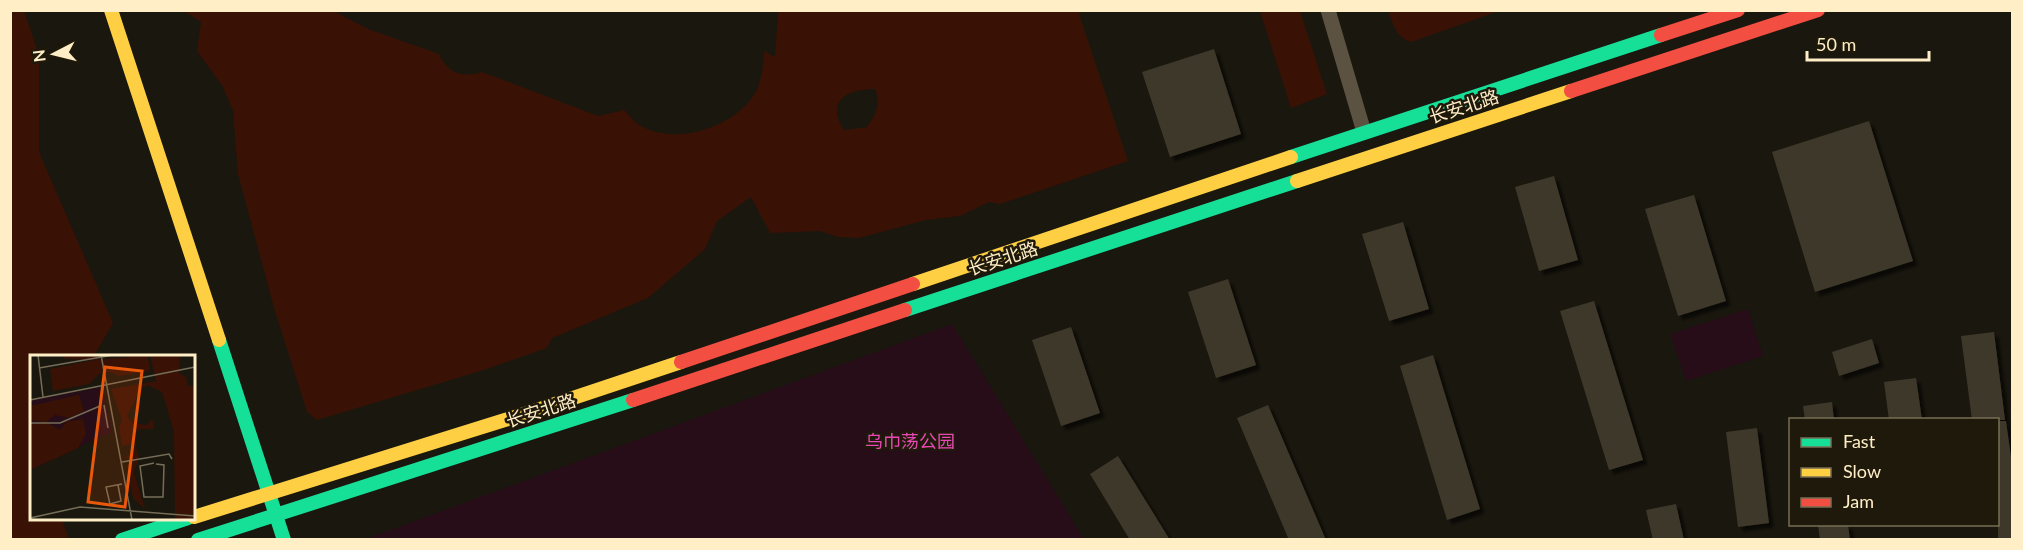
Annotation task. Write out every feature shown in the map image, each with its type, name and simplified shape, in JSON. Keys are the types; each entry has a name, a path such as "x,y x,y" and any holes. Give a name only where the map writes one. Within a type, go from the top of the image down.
{"main road":[{"path":"111,10 284,540"},
{"name":"长安北路","path":"195,517 537,410 1364,132 1738,10"},
{"name":"长安北路","path":"198,540 1818,10"},
{"path":"122,540 185,520"}],"street":[{"path":"1328,10 1364,132"}],"green space":[{"path":"1748,309 1763,356 1686,381 1670,334"},
{"name":"乌巾荡公园","path":"952,324 1084,539 366,539"}],"shaded area":[{"path":"1388,10 1499,11 1411,42 1398,34"},
{"path":"10,11 24,11 39,55 39,152 113,323 95,355 30,355 30,520 62,520 69,539 11,539"},
{"path":"184,11 334,11 368,29 439,54 446,66 456,72 475,74 482,72 598,116 624,110 641,126 655,132 685,134 715,126 729,119 741,110 755,94 760,82 764,51 775,57 778,11 1084,11 1079,14 1128,161 1000,204 989,202 960,216 926,220 859,238 838,237 820,231 770,233 751,197 717,221 705,249 648,298 552,338 547,348 484,370 317,420 307,412 274,308 238,174 233,111 223,87 197,51 201,22","holes":["875,89 878,99 877,109 867,127 844,130 839,120 838,104 848,94"]},
{"path":"1260,11 1300,11 1327,94 1291,108"}],"building":[{"path":"1214,49 1241,134 1170,157 1142,72"},
{"path":"1869,121 1913,261 1815,292 1772,152"},
{"path":"1554,176 1578,260 1539,271 1515,187"},
{"path":"1694,195 1726,301 1678,316 1645,209"},
{"path":"1403,222 1429,309 1389,321 1362,234"},
{"path":"1228,279 1256,365 1216,378 1188,292"},
{"path":"1594,301 1643,460 1609,470 1560,311"},
{"path":"1071,327 1100,413 1061,426 1032,340"},
{"path":"1994,332 2005,420 1972,418 1961,336"},
{"path":"1872,339 1879,363 1839,376 1832,352"},
{"path":"1433,355 1480,509 1447,520 1400,366"},
{"path":"1916,378 1922,418 1889,418 1884,382"},
{"path":"1832,402 1834,418 1805,418 1803,406"},
{"path":"1268,405 1326,540 1289,540 1237,418"},
{"path":"1999,421 2006,421 2013,472 2013,540 1998,540"},
{"path":"1757,428 1769,523 1738,527 1726,432"},
{"path":"1118,456 1170,540 1130,540 1090,474"},
{"path":"1676,504 1684,540 1653,540 1646,510"},
{"path":"1818,526 1848,526 1850,540 1820,540"}],"traffic: fast":[{"path":"1291,157 1661,35"},
{"path":"905,310 1297,181"},
{"path":"219,340 284,540"},
{"path":"198,540 633,400"},
{"path":"122,540 182,520"}],"traffic: slow":[{"path":"111,10 219,340"},
{"path":"1297,181 1571,91"},
{"path":"913,284 1291,157"},
{"path":"195,517 537,410 681,362"}],"traffic: jam":[{"path":"1661,35 1738,10"},
{"path":"1571,91 1818,10"},
{"path":"681,362 913,284"},
{"path":"633,400 905,310"}]}
